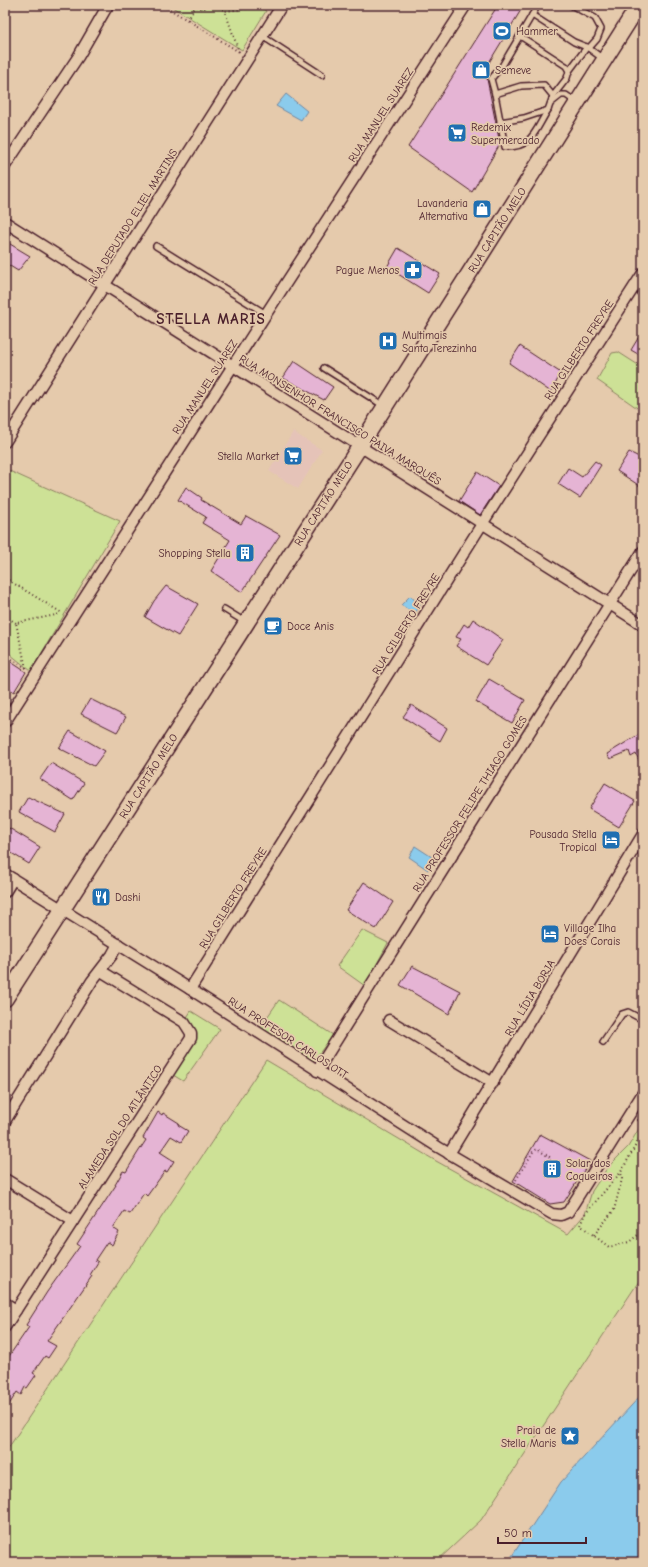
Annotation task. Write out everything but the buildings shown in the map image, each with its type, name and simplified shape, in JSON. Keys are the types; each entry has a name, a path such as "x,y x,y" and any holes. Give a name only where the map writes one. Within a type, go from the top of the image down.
{"main road":[{"name":"RUA CAPITÃO MELO","path":"5,999 360,446 639,5"}],"street":[{"path":"5,166 78,57 108,5"},
{"name":"RUA DEPUTADO ELIEL MARTINS","path":"5,442 282,5"},
{"name":"RUA MANUEL SUAREZ","path":"5,722 233,365 466,5"},
{"name":"RUA MONSENHOR FRANCISCO PAIVA MARQUÊS","path":"5,222 643,625"},
{"name":"RUA GILBERTO FREYRE","path":"190,989 482,524 643,273"},
{"name":"RUA PROFESSOR FELIPE THIAGO GOMES","path":"317,1071 643,551"},
{"name":"RUA LÍDIA BORJA","path":"449,1154 643,834"},
{"path":"5,892 9,877"},
{"name":"RUA PROFESOR CARLOS OTT","path":"9,877 190,989 449,1154 552,1214 561,1215 568,1212 643,1093"},
{"path":"5,1122 92,981 112,955 118,944"},
{"name":"ALAMEDA SOL DO ATLÂNTICO","path":"5,1327 188,1044 191,1033 184,1022 101,970"},
{"path":"389,1020 493,1083"},
{"path":"5,1178 74,1221"},
{"path":"5,1303 16,1310"}],"lane":[{"path":"538,5 502,66 491,79 505,147 517,147 529,141 539,128 553,96 567,78 570,71 587,47 589,48 597,38 601,29 595,18 571,5"},
{"path":"532,15 574,42 587,47 604,60"},
{"path":"262,36 322,75"},
{"path":"520,36 566,66 570,71"},
{"path":"495,94 521,86 544,85 553,96"},
{"path":"550,104 561,96 566,95 577,102"},
{"path":"500,122 524,118 548,110"},
{"path":"156,246 266,314"},
{"path":"324,368 384,407"},
{"path":"224,609 247,622"},
{"path":"603,1042 622,1014 628,1012 643,1020"}],"path":[{"path":"163,5 249,58"},
{"path":"192,5 203,9 211,5"},
{"path":"216,5 225,10 270,6"},
{"path":"188,20 195,7"},
{"path":"225,10 239,52"},
{"path":"5,578 71,619"},
{"path":"5,616 16,623 62,613"},
{"path":"16,623 26,668"},
{"path":"5,654 36,674"},
{"path":"643,1132 621,1172 585,1214 580,1225 608,1247 628,1242 643,1231"},
{"path":"515,1183 533,1152 537,1149 551,1158 549,1162"},
{"path":"594,1235 614,1210 622,1179 621,1172"}],"shaded area":[{"path":"293,432 322,450 298,489 269,471"}],"green space":[{"path":"169,5 256,5 266,11 242,50"},
{"path":"618,352 643,368 643,412 597,380 612,353"},
{"path":"5,469 120,521 31,671 5,650"},
{"path":"362,930 388,943 365,986 337,966"},
{"path":"279,1000 333,1035 312,1063 259,1029"},
{"path":"191,1011 220,1029 183,1081 173,1075 196,1035 186,1019"},
{"path":"266,1060 436,1161 568,1234 585,1214 592,1191 608,1167 628,1147 643,1122 643,1275 481,1520 436,1562 5,1562 5,1453"}],"water":[{"path":"286,94 307,111 301,120 276,106"},
{"path":"410,596 420,604 415,614 401,605"},
{"path":"415,846 435,859 428,870 409,857"},
{"path":"643,1393 643,1562 508,1562 561,1482"}],"place":[{"name":"Hammer","path":"502,31"},
{"name":"Semeve","path":"481,70"},
{"name":"Redemix Supermercado","path":"457,133"},
{"name":"Lavanderia Alternativa","path":"482,209"},
{"name":"Pague Menos","path":"413,270"},
{"name":"Multimais Santa Terezinha","path":"388,341"},
{"name":"Stella Market","path":"293,456"},
{"name":"Shopping Stella","path":"245,553"},
{"name":"Doce Anis","path":"273,626"},
{"name":"Pousada Stella Tropical","path":"611,840"},
{"name":"Dashi","path":"101,897"},
{"name":"Village Ilha Does Corais","path":"550,934"},
{"name":"Solar dos Coqueiros","path":"552,1169"},
{"name":"Praia de Stella Maris","path":"570,1436"}],"district":[{"name":"STELLA MARIS","path":"211,319"}]}
